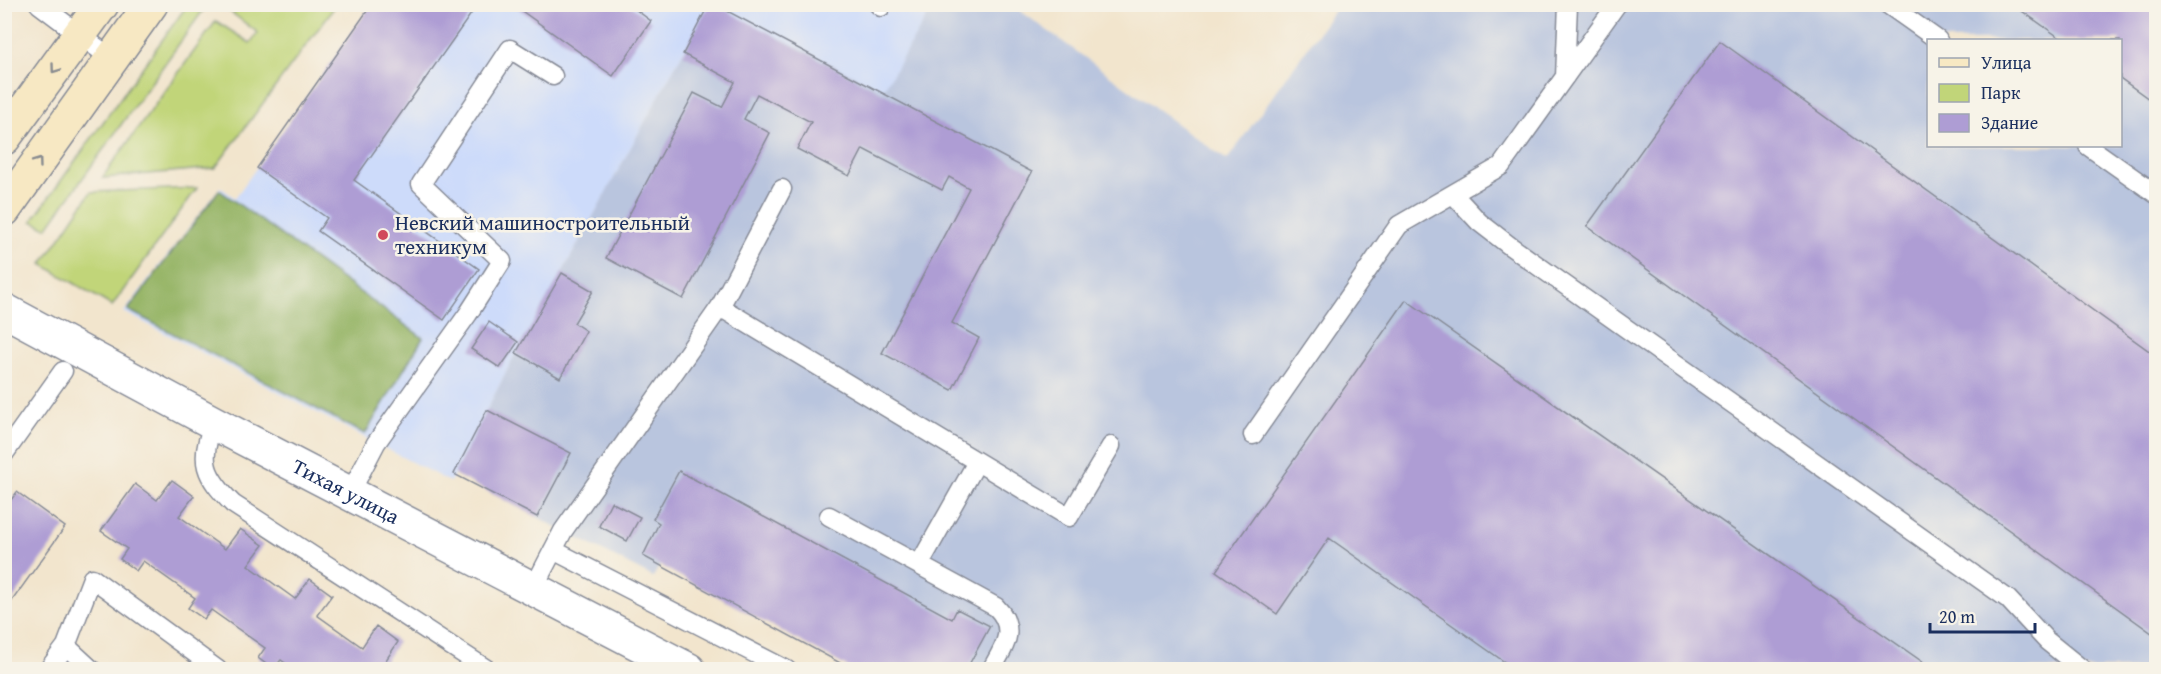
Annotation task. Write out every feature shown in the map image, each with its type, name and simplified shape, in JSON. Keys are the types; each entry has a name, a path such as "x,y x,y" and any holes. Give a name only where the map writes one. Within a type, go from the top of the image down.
{"main road":[{"path":"4,138 102,4"},
{"path":"4,210 151,4"}],"street":[{"name":"Тихая улица","path":"4,310 214,423 689,669"}],"lane":[{"path":"39,4 112,59"},
{"path":"1565,77 1568,4"},
{"path":"1253,435 1399,225 1501,166 1617,4"},
{"path":"1887,4 1937,39"},
{"path":"350,493 376,443 468,314 502,261 421,184 510,49 553,76"},
{"path":"2089,147 2157,194"},
{"path":"532,589 563,531 720,307 782,189"},
{"path":"1453,194 1479,222 1510,246 2008,598 2047,641 2083,669"},
{"path":"720,307 1069,517 1111,446"},
{"path":"4,454 63,371"},
{"path":"214,423 206,443 206,465 215,486 233,504 488,669"},
{"path":"919,565 977,462"},
{"path":"829,516 996,607 1005,616 1008,631 1005,646 991,669"},
{"path":"553,550 787,669"},
{"path":"48,669 66,646 92,578 218,669"},
{"path":"66,646 92,669"}],"shaded area":[{"name":"Невский машиностроительный техникум","path":"372,5 709,5 516,353 450,482 124,312 220,187 235,198"},
{"path":"709,5 714,5 883,90 934,5 1012,5 1227,160 1338,5 2156,5 2156,669 853,669 660,565 653,577 454,474 516,353"},
{"path":"714,5 934,5 883,91"}],"green space":[{"path":"188,4 207,5 47,228 32,221"},
{"path":"226,5 336,5 215,168 102,178 216,21 250,43 258,33 224,7"},
{"path":"197,188 112,306 42,264 91,192"},
{"path":"219,190 423,338 365,434 128,310"}],"building":[{"name":"Невский машиностроительный техникум","path":"372,4 478,4 354,180 479,269 444,320 318,231 327,218 257,168"},
{"path":"512,4 628,4 651,21 613,76"},
{"path":"709,4 714,4 1032,172 952,323 979,338 952,390 882,353 969,188 949,177 942,190 863,149 849,176 797,149 811,122 757,94 744,119 770,133 683,299 606,258 694,93 722,107 735,82 683,54"},
{"path":"2012,4 2156,4 2156,104 2122,79 2122,39 2062,39"},
{"path":"1720,41 2156,356 2156,636 1587,226"},
{"path":"562,273 593,291 574,323 586,331 560,378 516,353"},
{"path":"1406,300 1934,670 1516,670 1329,538 1277,614 1216,571"},
{"path":"489,322 518,342 500,368 471,349"},
{"path":"487,410 571,453 537,517 454,474"},
{"path":"679,471 952,619 957,609 990,626 966,670 853,670 643,556 659,523 653,519"},
{"path":"172,480 194,496 179,516 225,549 240,529 263,545 248,565 295,599 310,579 332,595 317,615 362,647 376,626 398,642 384,663 394,670 295,670 281,660 273,669 258,658 265,648 211,610 204,619 188,608 195,598 143,561 136,571 120,559 127,549 101,531 135,484 157,500"},
{"path":"17,492 65,527 4,612 4,509"},
{"path":"611,502 640,517 627,541 599,526"}],"place":[{"name":"Невский машиностроительный техникум","path":"383,235"}]}
